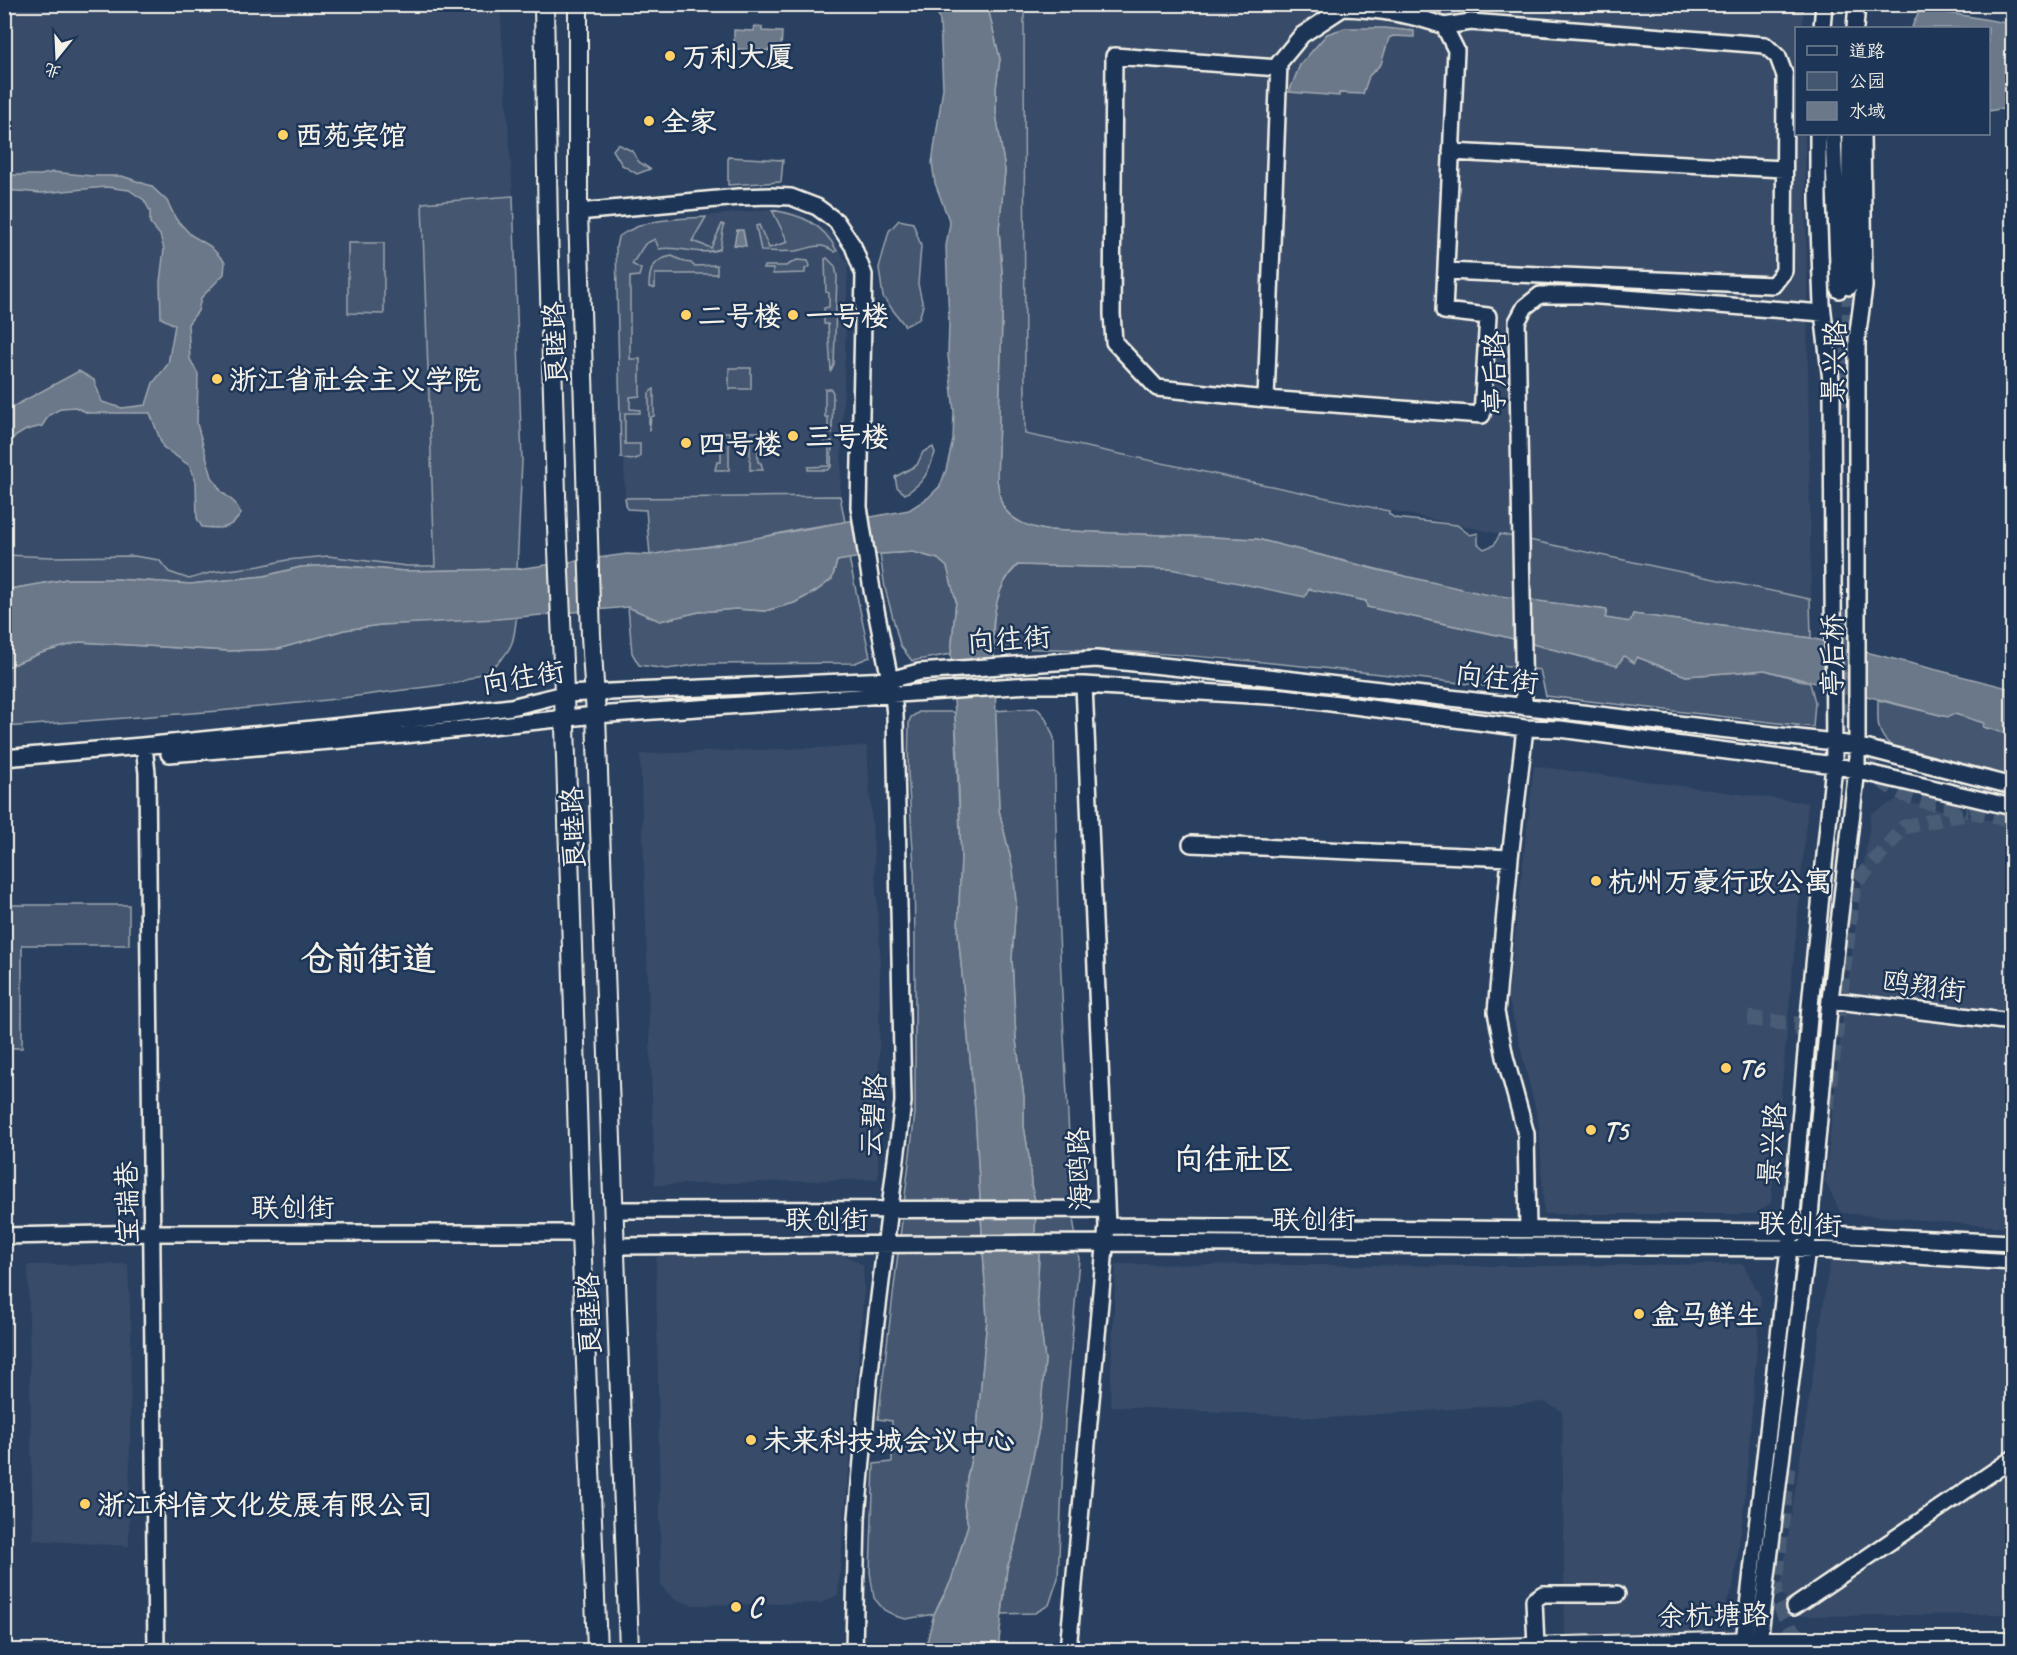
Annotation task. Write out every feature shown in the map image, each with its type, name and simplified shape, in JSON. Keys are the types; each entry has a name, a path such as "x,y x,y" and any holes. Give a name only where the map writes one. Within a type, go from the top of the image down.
{"main road":[{"name":"良睦路","path":"544,4 557,527 597,1650"},
{"name":"良睦路","path":"578,4 578,212 591,636 596,715 629,1650"},
{"name":"余杭塘路","path":"1415,1650 2013,1641"}],"street":[{"path":"1822,27 1825,4"},
{"path":"1825,4 1828,27"},
{"path":"1855,27 1858,4"},
{"path":"1858,4 1860,27"},
{"path":"1266,399 1279,63 1302,35 1342,8 1379,9 1444,26 1471,22 1765,45 1778,57 1785,76 1784,271 1773,285 1446,271"},
{"path":"1279,68 1114,56 1112,314 1114,342 1157,387 1266,399 1482,415 1488,316 1444,311 1456,50 1444,26"},
{"name":"景兴路","path":"1818,135 1818,201 1823,312 1832,389 1833,591"},
{"path":"1833,135 1844,290 1850,135"},
{"name":"景兴路","path":"1858,592 1857,339 1864,287 1862,135"},
{"path":"1451,152 1784,169"},
{"name":"云碧路","path":"578,212 770,196 791,197 817,207 836,221 854,246 864,275 859,507 871,583 892,688 903,1102 869,1379 857,1518 854,1650"},
{"name":"亭后路","path":"1524,707 1517,322 1525,307 1540,295 1586,295 1823,312"},
{"name":"亭后桥","path":"1833,591 1834,712"},
{"name":"亭后桥","path":"1858,592 1858,718"},
{"name":"向往街","path":"4,766 404,735 892,688 919,672 1096,659 1834,742 2013,786"},
{"name":"向往街","path":"4,758 405,719 511,706 564,694 892,688 919,692 1084,685 1284,697 1525,728 1560,729 1834,765 2013,807"},
{"name":"海鸥路","path":"1068,1650 1107,1226 1084,685"},
{"name":"景兴路","path":"1751,1646 1834,765 1834,712"},
{"name":"景兴路","path":"1751,1646 1809,1232 1830,1000 1857,769 1858,718"},
{"path":"1525,728 1496,1012 1505,1058 1526,1134 1528,1229"},
{"name":"宝瑞巷","path":"145,755 153,1233 156,1650"},
{"path":"1191,844 1510,858"},
{"name":"鸥翔街","path":"1830,1000 2013,1022"},
{"name":"联创街","path":"613,1210 1106,1209"},
{"name":"联创街","path":"1107,1226 1809,1232 2013,1243"},
{"name":"联创街","path":"4,1236 153,1233 581,1233"},
{"name":"联创街","path":"614,1246 1105,1242 1807,1248 2013,1262"},
{"path":"1794,1607 2013,1459"},
{"path":"1536,1647 1534,1600 1542,1594 1617,1594"}],"shaded area":[{"path":"1626,4 1803,11 1803,27 1795,27 1795,135 1805,135 1811,599 1025,434 1024,5"},
{"name":"浙江省社会主义学院","path":"5,5 500,5 513,196 422,203 435,566 407,566 327,556 213,572 189,579 169,572 158,560 134,556 5,555"},
{"path":"771,209 799,213 830,233 848,264 840,496 625,498 618,242 651,222"},
{"path":"867,746 880,950 878,1179 655,1185 640,754"},
{"path":"1534,766 1808,803 1771,1203 1755,1214 1544,1214 1539,1123 1508,997"},
{"path":"1896,800 2012,825 2012,1228 1841,1213 1825,1182 1841,1032 1871,814"},
{"path":"668,1253 845,1255 863,1265 864,1290 838,1595 822,1603 693,1605 674,1599 661,1586 656,1258"},
{"path":"1830,1261 2012,1273 2012,1614 1799,1616 1780,1591"},
{"path":"128,1264 131,1331 129,1546 33,1540 28,1265"},
{"path":"1116,1264 1511,1266 1743,1264 1761,1297 1744,1507 1733,1589 1717,1622 1701,1636 1565,1635 1562,1411 1545,1402 1328,1418 1111,1406"},
{"path":"4,1268 12,1268 5,1567 4,1567"}],"green space":[{"path":"1626,4 1803,4 1803,11 1626,5"},
{"path":"987,5 1024,5 1025,434 1389,511 1389,514 1395,518 1457,525 1470,535 1478,533 1478,544 1484,549 1494,545 1500,534 1810,599 1811,638 1633,614 1630,622 1605,618 1607,610 1487,595 1257,539 1045,530 1012,517 1002,505 997,480 1003,288 999,229 1005,171 996,113 996,88 1000,59"},
{"path":"618,144 632,151 639,162 650,169 637,174 622,165 613,150"},
{"path":"728,157 783,160 781,182 728,185"},
{"path":"513,196 522,461 517,569 405,571 332,565 301,567 264,576 191,584 116,579 67,579 5,590 5,555 134,556 159,560 169,572 189,579 213,572 328,556 407,566 435,566 422,203"},
{"path":"772,210 802,218 818,227 837,251 824,246 815,246 795,251 761,251 756,226 759,225 769,248 788,242"},
{"path":"706,217 692,241 711,248 722,224 724,225 720,249 705,252 674,248 659,249 655,239 645,244 632,264 641,269 639,276 630,277 630,359 640,359 640,396 630,397 630,409 640,410 640,413 625,413 625,444 640,444 640,457 630,460 621,458 616,247 618,237 649,223"},
{"path":"899,220 913,223 921,246 918,284 923,306 919,319 905,326 883,297 879,268 889,231"},
{"path":"348,243 384,243 384,314 348,313"},
{"path":"672,256 694,266 717,265 717,274 655,274 655,288 649,287 653,266 660,260"},
{"path":"827,258 835,266 837,276 834,365 831,371 828,324 824,324 824,308 829,307 829,293 826,292 825,259"},
{"path":"797,260 808,261 810,266 805,269 805,273 773,274 773,269 763,269 764,266 786,266"},
{"path":"729,368 751,368 751,389 729,389"},
{"path":"654,389 654,416 651,417 649,432 649,393"},
{"path":"825,389 831,389 833,393 832,433 828,432 828,417 825,417"},
{"path":"717,432 729,432 729,470 715,470 717,462 721,462 721,447 717,447"},
{"path":"750,432 762,432 762,447 758,448 758,462 761,463 763,470 750,470"},
{"path":"825,440 832,441 831,467 827,470 808,470 808,467 829,466 829,447 825,447"},
{"path":"933,447 935,453 924,477 917,486 905,494 897,487 895,477 917,465 923,452"},
{"path":"840,496 845,522 750,540 650,555 646,510 627,509 625,498"},
{"path":"913,552 938,559 948,567 956,601 951,654 912,661 900,645 885,588 880,554"},
{"path":"849,558 870,657 855,663 702,664 667,669 639,665 632,653 628,607 660,621 699,612 736,609 765,611 794,603 816,591 832,579 837,561"},
{"path":"1018,565 1171,569 1221,579 1309,588 1366,601 1431,621 1502,636 1597,661 1624,656 1635,662 1637,657 1686,676 1765,670 1810,683 1815,702 1813,727 1546,696 1540,670 1501,665 1485,686 1325,668 1168,654 1064,649 994,649 996,604 1004,583"},
{"path":"517,616 512,642 502,659 481,674 457,683 219,711 5,727 5,668 41,653 79,642 229,651 278,649 344,630 380,625"},
{"path":"1878,700 1944,716 1955,714 1985,723 1983,727 2012,735 2012,776 1891,745 1880,730"},
{"path":"1037,708 1045,717 1054,738 1058,914 1073,1218 1079,1259 1065,1419 1058,1578 1049,1605 1035,1613 1002,1614 1007,1568 1015,1544 1039,1428 1045,1360 1037,1298 1039,1254 1035,1233 1036,1204 1031,1185 1024,1126 1024,1097 1016,1040 1012,958 1016,903 1013,869 999,810 995,711"},
{"path":"919,712 955,712 961,858 958,932 975,1110 987,1319 977,1430 964,1505 968,1525 951,1581 934,1614 906,1619 884,1610 874,1598 870,1572 874,1464 892,1462 892,1421 878,1419 915,1113 914,866 908,773 909,722 911,717"},
{"path":"6,905 129,905 129,945 22,945 22,1048 6,1048"}],"water":[{"path":"987,4 1000,59 996,88 996,113 1005,171 999,229 1003,288 997,480 1002,505 1012,517 1045,530 1257,539 1484,594 1607,610 1605,618 1630,622 1633,614 1811,638 2012,689 2012,735 1983,727 1984,723 1955,714 1948,717 1765,670 1686,676 1637,657 1634,663 1624,656 1617,666 1502,636 1367,607 1366,601 1309,589 1305,597 1171,569 1017,565 1006,578 1000,592 993,624 999,810 1013,869 1016,903 1012,958 1016,1040 1024,1097 1024,1126 1031,1185 1036,1204 1035,1233 1039,1254 1037,1298 1045,1360 1039,1428 1015,1544 1007,1568 998,1650 925,1650 934,1614 951,1581 968,1525 964,1505 977,1430 987,1319 975,1110 958,932 961,858 951,654 956,601 947,567 938,559 913,552 880,554 837,561 832,579 816,591 794,603 765,611 736,609 699,612 660,621 628,607 497,619 380,625 344,630 278,649 229,651 80,642 41,653 5,668 5,590 67,579 116,579 191,584 264,576 301,567 332,565 405,571 517,569 627,554 650,555 707,547 909,510 928,498 940,486 953,440 954,412 948,355 946,246 950,223 935,183 932,163 943,88 940,21 935,5"},
{"path":"1921,8 2006,23 2012,31 2012,111 1999,109 1990,111 1990,27 1912,27"},
{"path":"754,26 762,27 762,31 782,32 781,51 734,49 734,30 754,31"},
{"path":"1345,28 1414,31 1414,37 1393,36 1389,38 1381,64 1369,76 1363,94 1339,93 1339,96 1289,92 1300,65 1327,34"},
{"path":"53,172 122,176 151,186 167,201 176,219 191,235 210,246 225,262 224,274 201,298 198,311 188,324 190,359 198,374 197,424 212,477 221,491 235,503 241,514 229,526 202,527 197,518 196,482 190,466 163,447 150,413 88,413 75,407 62,408 49,415 42,426 26,430 5,443 5,411 79,371 94,380 102,402 122,408 146,405 153,383 168,364 175,325 161,318 160,282 164,249 160,235 150,223 150,211 144,200 129,190 106,187 42,193 5,190 5,175 41,175"},
{"path":"737,230 743,230 746,246 734,245"}],"tunnel":[{"path":"1849,290 1850,355"},
{"path":"1839,326 1839,407"},
{"path":"1840,611 1849,779"},
{"path":"1860,739 1867,762 1878,777 1889,786 1913,798 1968,811"},
{"path":"1827,1107 1854,885 1904,827 1973,812 2012,820"},
{"path":"1748,1018 1788,1023 1814,1021 1827,1010 1834,1000"},
{"path":"1798,1028 1814,1039 1824,1066"},
{"path":"1788,1468 1775,1594 1790,1628 1815,1650"}],"place":[{"name":"万利大厦","path":"670,56"},
{"name":"全家","path":"649,121"},
{"name":"西苑宾馆","path":"283,135"},
{"name":"二号楼","path":"686,315"},
{"name":"一号楼","path":"793,315"},
{"name":"浙江省社会主义学院","path":"217,379"},
{"name":"三号楼","path":"793,436"},
{"name":"四号楼","path":"686,443"},
{"name":"杭州万豪行政公寓","path":"1596,881"},
{"name":"T6","path":"1726,1068"},
{"name":"T5","path":"1591,1130"},
{"name":"盒马鲜生","path":"1639,1314"},
{"name":"未来科技城会议中心","path":"751,1440"},
{"name":"浙江科信文化发展有限公司","path":"85,1504"},
{"name":"C","path":"736,1607"}],"district":[{"name":"仓前街道","path":"368,958"},
{"name":"向往社区","path":"1234,1159"}]}
